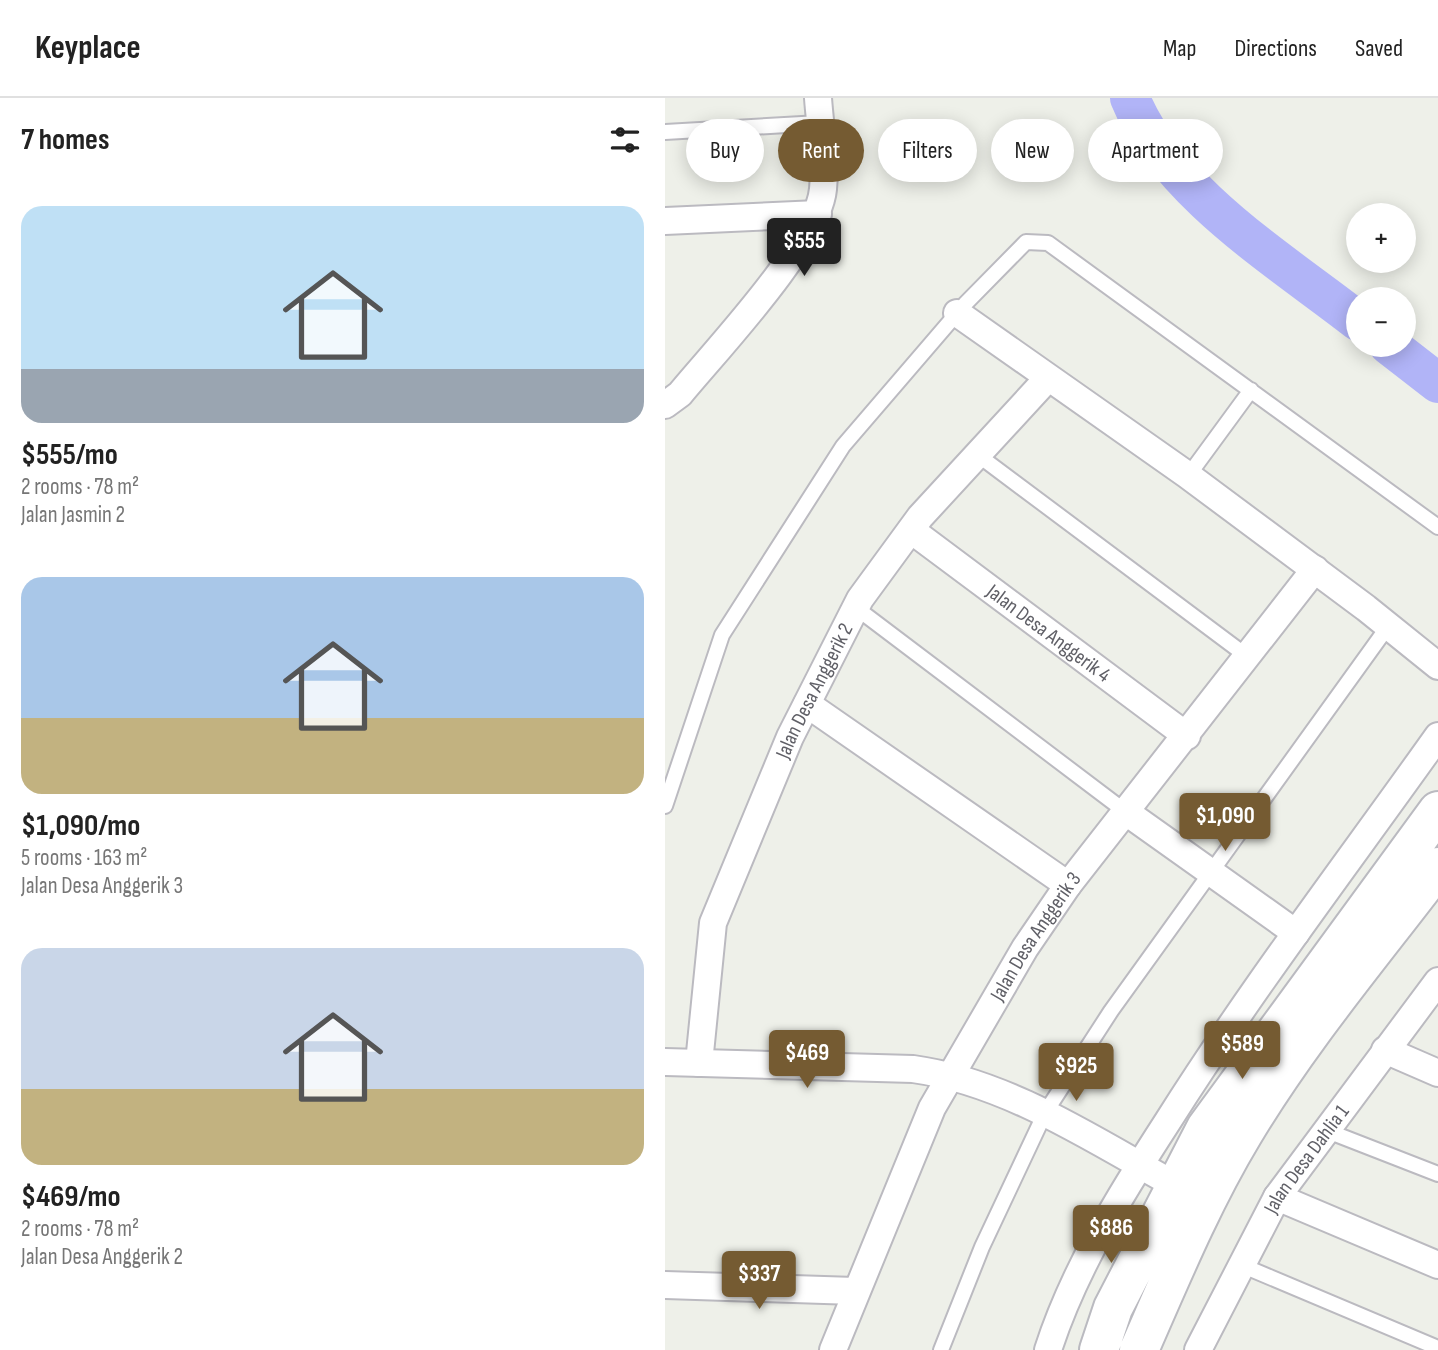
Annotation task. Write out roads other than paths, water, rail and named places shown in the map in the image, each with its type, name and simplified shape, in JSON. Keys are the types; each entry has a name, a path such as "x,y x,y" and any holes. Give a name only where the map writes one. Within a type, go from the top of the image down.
{"street":[{"path":"665,405 680,394 800,247 818,214 823,189 819,111"},
{"path":"665,221 818,214"},
{"path":"957,313 1315,569 1438,666"},
{"name":"Jalan Desa Anggerik 2","path":"699,1063 713,923 807,704 855,607 911,530 1048,379"},
{"name":"Jalan Desa Anggerik 4","path":"911,530 1187,736"},
{"name":"Jalan Desa Anggerik 3","path":"833,1350 932,1108 1025,948 1067,885 1187,736 1315,569"},
{"path":"807,704 1067,885"},
{"path":"1048,1350 1087,1259 1139,1165 1226,1029 1438,736"},
{"path":"1126,812 1296,933"},
{"path":"1099,1350 1113,1308 1206,1128 1238,1081 1433,844"},
{"path":"1139,1350 1210,1195 1243,1133 1433,844"},
{"name":"Jalan Desa Dahlia 1","path":"1198,1350 1277,1197 1385,1049 1437,984"},
{"path":"1385,1049 1438,1073"},
{"path":"665,1062 913,1069 951,1074 1045,1114 1175,1185"},
{"path":"1277,1197 1438,1265"},
{"path":"665,1285 855,1291"}],"lane":[{"path":"665,132 819,111"},
{"path":"665,806 722,635 843,446 957,313 1026,242 1048,243 1438,527"},
{"path":"1188,476 1251,390"},
{"path":"978,455 1248,657"},
{"path":"855,607 1126,812"},
{"path":"941,1350 982,1247 1045,1114 1111,1012 1389,625"},
{"path":"1325,1130 1438,1174"},
{"path":"1241,1265 1438,1348"}],"waterway":[{"path":"1130,98 1148,132 1171,164 1198,194 1229,222 1346,312"},
{"path":"1404,357 1438,383"}]}
